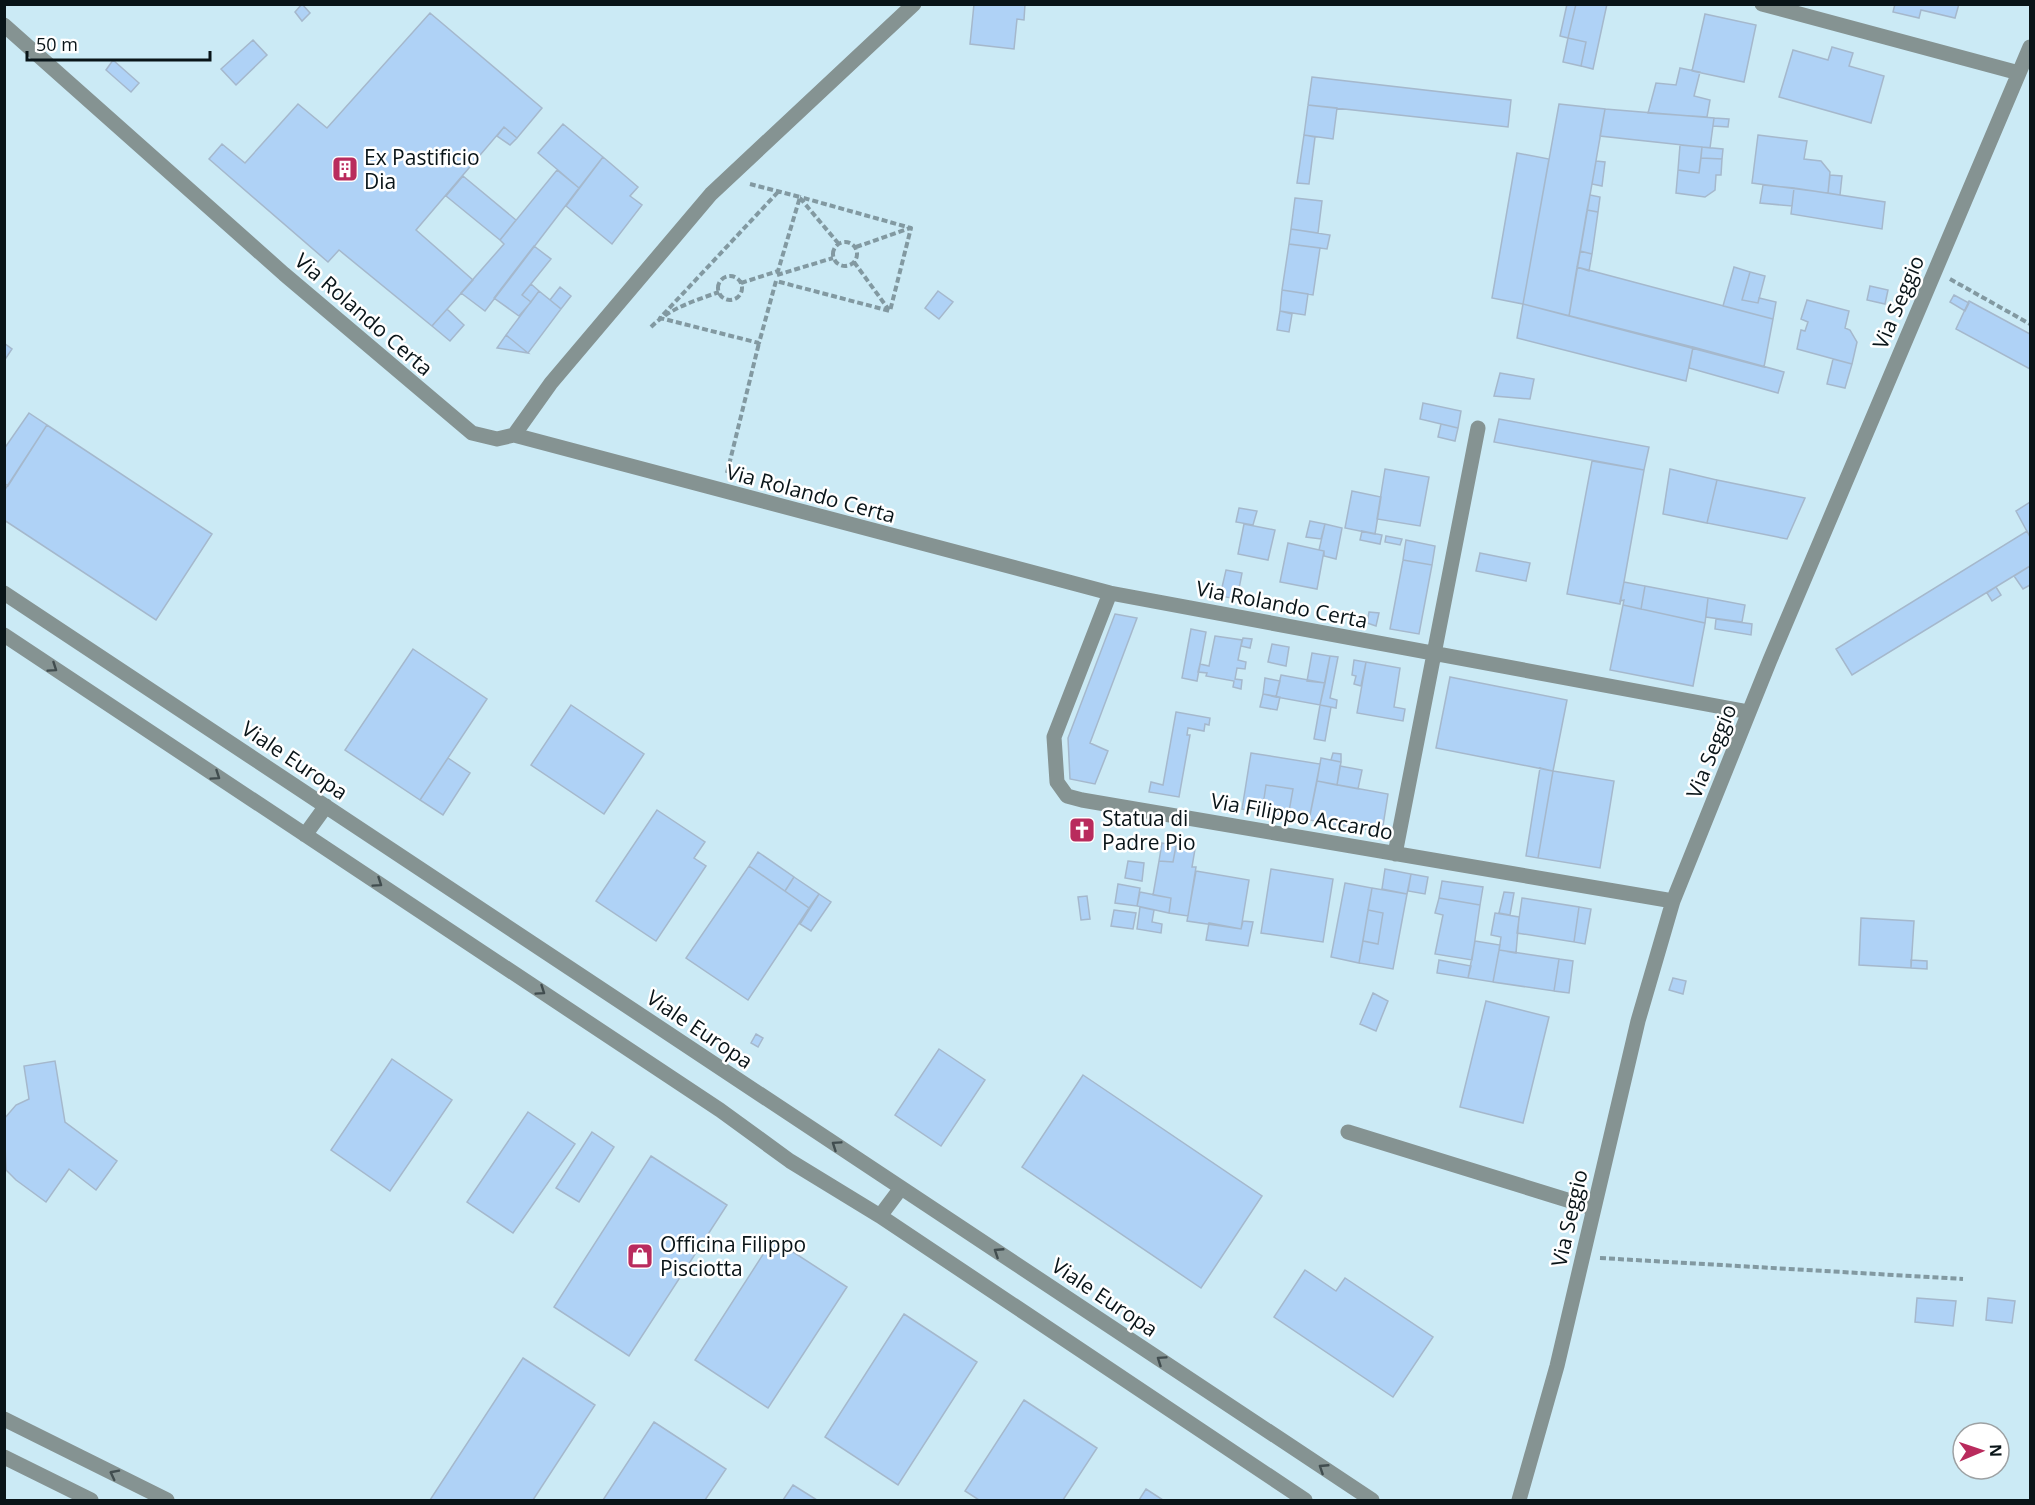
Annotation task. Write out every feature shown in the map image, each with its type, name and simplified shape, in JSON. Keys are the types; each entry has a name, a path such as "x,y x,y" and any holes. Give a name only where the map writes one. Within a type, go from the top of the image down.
{"street":[{"path":"514,435 551,383 692,216 733,174 914,4"},
{"path":"1762,4 2019,73"},
{"name":"Via Rolando Certa","path":"4,26 284,274 472,433 497,439 514,435 1110,593 1749,712"},
{"name":"Via Seggio","path":"1520,1500 1557,1366 1638,1021 1673,901 1749,712 1934,271 2031,47"},
{"path":"1395,854 1478,428"},
{"name":"Viale Europa","path":"4,593 1372,1500"},
{"name":"Via Filippo Accardo","path":"1110,593 1054,737 1057,782 1067,796 1673,901"},
{"path":"4,635 710,1103 790,1161 880,1216 1305,1500"},
{"path":"305,835 326,806"},
{"path":"1348,1132 1593,1208"},
{"path":"880,1216 901,1188"},
{"path":"4,1419 167,1500"},
{"path":"4,1457 92,1500"}],"path":[{"path":"733,174 742,182 911,228"},
{"path":"651,327 778,192"},
{"path":"800,197 838,243"},
{"path":"723,491 759,343 800,197"},
{"path":"856,247 911,228"},
{"path":"890,310 911,228"},
{"path":"850,242 856,247 857,255 851,265 842,266 833,258 833,250 838,243 850,242"},
{"path":"741,283 833,258"},
{"path":"854,262 890,310"},
{"path":"1934,271 2031,324"},
{"path":"732,276 741,283 742,291 735,299 724,298 719,292 719,284 724,278 732,276"},
{"path":"776,281 890,310"},
{"path":"660,318 679,306 719,292"},
{"path":"660,318 759,343"},
{"path":"1582,1257 1963,1279"}],"building":[{"path":"302,4 310,13 302,21 295,12"},
{"path":"974,4 1025,4 1024,20 1017,19 1014,49 970,44"},
{"path":"1567,4 1576,4 1568,38 1560,36"},
{"path":"1576,4 1607,4 1593,69 1581,66 1586,42 1568,38"},
{"path":"1895,4 1959,4 1955,18 1921,10 1919,18 1893,12"},
{"name":"Ex Pastificio Dia","path":"430,13 542,108 517,138 504,127 416,230 473,280 432,326 339,250 328,262 209,159 222,144 245,163 298,104 327,128"},
{"path":"1705,14 1756,25 1744,82 1692,71"},
{"path":"1568,38 1586,42 1581,66 1563,62"},
{"path":"253,40 267,55 236,85 221,69"},
{"path":"1832,47 1853,53 1849,66 1884,76 1871,123 1779,97 1793,50 1828,60"},
{"path":"113,60 139,83 131,92 106,70"},
{"path":"1680,68 1700,72 1694,96 1710,100 1707,117 1648,113 1656,83 1676,85"},
{"path":"1312,77 1511,100 1508,127 1308,105"},
{"path":"1559,104 1605,109 1569,316 1523,304"},
{"path":"1308,105 1337,108 1333,139 1304,135"},
{"path":"1605,109 1714,118 1710,148 1600,136"},
{"path":"1714,118 1729,119 1728,127 1713,126"},
{"path":"563,124 603,157 579,188 538,153"},
{"path":"504,127 517,138 510,145 497,136"},
{"path":"1304,135 1315,137 1309,184 1297,183"},
{"path":"1758,135 1807,141 1804,159 1821,161 1830,172 1828,193 1752,183"},
{"path":"1680,145 1702,147 1699,173 1678,170"},
{"path":"1702,147 1723,149 1722,159 1701,158"},
{"path":"1517,153 1549,159 1523,304 1492,298"},
{"path":"603,157 638,187 630,196 642,205 612,244 566,206"},
{"path":"1701,158 1722,159 1721,175 1716,175 1715,190 1705,197 1676,193 1678,170 1699,173"},
{"path":"1596,161 1605,162 1602,186 1592,184"},
{"path":"557,170 579,188 485,311 461,293 504,244 500,240"},
{"path":"1830,175 1842,176 1840,195 1828,193"},
{"path":"463,176 516,220 500,240 446,196"},
{"path":"1763,185 1794,188 1792,206 1760,203"},
{"path":"1794,188 1885,202 1882,229 1791,214"},
{"path":"1590,195 1600,197 1598,212 1587,210"},
{"path":"1295,198 1322,201 1318,233 1291,229"},
{"path":"1587,210 1598,212 1592,254 1580,251"},
{"path":"1291,229 1330,235 1327,249 1289,244"},
{"path":"1289,244 1320,248 1313,295 1282,290"},
{"path":"534,246 551,259 522,295 531,302 519,316 494,298"},
{"path":"1580,251 1592,254 1589,271 1577,267"},
{"path":"1577,267 1773,319 1764,367 1569,316"},
{"path":"1734,267 1750,272 1742,300 1758,303 1759,298 1776,302 1773,319 1723,306"},
{"path":"1750,272 1765,276 1758,303 1742,300"},
{"path":"531,284 539,291 531,302 522,295"},
{"path":"1870,286 1888,290 1885,304 1867,300"},
{"path":"560,287 571,296 561,309 550,300"},
{"path":"1282,290 1308,294 1305,315 1280,311"},
{"path":"539,291 561,309 528,353 506,335"},
{"path":"938,291 953,302 939,319 925,308"},
{"path":"1954,295 1969,303 1965,311 1950,302"},
{"path":"1807,300 1849,311 1845,328 1850,330 1857,342 1852,364 1797,349 1801,330 1805,331 1808,322 1801,319"},
{"path":"1969,301 2030,334 2030,369 1956,329"},
{"path":"1523,304 1693,347 1686,381 1517,338"},
{"path":"447,309 464,325 450,341 432,326"},
{"path":"1280,311 1292,314 1289,332 1277,330"},
{"path":"506,335 528,353 497,348"},
{"path":"4,343 12,349 4,361"},
{"path":"1693,347 1784,372 1778,393 1689,368"},
{"path":"1833,359 1852,364 1845,388 1827,384"},
{"path":"1500,373 1534,379 1530,399 1494,396"},
{"path":"1423,403 1461,411 1458,428 1420,419"},
{"path":"29,413 47,425 8,486 4,483 4,449"},
{"path":"1499,419 1649,447 1644,470 1494,442"},
{"path":"1441,424 1458,428 1455,441 1438,437"},
{"path":"47,425 212,534 156,620 4,520 4,491"},
{"path":"1592,461 1644,470 1620,604 1567,594"},
{"path":"1385,469 1429,477 1420,526 1377,519"},
{"path":"1670,469 1717,480 1707,523 1663,514"},
{"path":"1717,480 1805,498 1787,539 1707,523"},
{"path":"1352,491 1381,497 1375,534 1345,528"},
{"path":"2030,502 2030,537 2016,511"},
{"path":"1239,508 1257,511 1253,525 1236,522"},
{"path":"1310,521 1325,524 1321,539 1306,537"},
{"path":"1244,524 1275,530 1268,560 1238,554"},
{"path":"1325,524 1342,528 1336,559 1324,556 1324,551 1319,550"},
{"path":"1362,531 1382,535 1380,544 1360,540"},
{"path":"2027,531 2030,537 2030,566 1852,675 1836,649"},
{"path":"1386,536 1402,539 1400,545 1385,542"},
{"path":"1406,540 1435,546 1432,565 1403,560"},
{"path":"1288,543 1324,551 1317,589 1280,582"},
{"path":"1480,553 1530,563 1526,581 1476,571"},
{"path":"1403,560 1432,565 1419,634 1390,629"},
{"path":"2030,566 2030,585 2023,589 2014,576"},
{"path":"1226,570 1242,573 1237,599 1220,596"},
{"path":"1624,582 1645,586 1641,609 1623,605 1624,600 1620,601"},
{"path":"1645,586 1708,598 1705,623 1641,609"},
{"path":"1996,587 2001,595 1992,601 1987,593"},
{"path":"1708,598 1745,605 1742,622 1706,617"},
{"path":"1623,605 1705,623 1693,686 1610,670"},
{"path":"1369,612 1379,613 1376,626 1367,623"},
{"path":"1115,614 1137,618 1090,743 1108,751 1095,784 1070,779 1068,738"},
{"path":"1716,619 1752,624 1751,635 1715,629"},
{"path":"1191,629 1206,632 1197,681 1182,678"},
{"path":"1215,636 1242,640 1238,660 1246,662 1245,669 1237,668 1235,679 1242,680 1241,689 1233,687 1234,681 1206,676 1207,673 1198,672 1200,664 1209,666"},
{"path":"1243,638 1252,639 1250,648 1241,646"},
{"path":"1272,644 1289,647 1286,666 1268,662"},
{"path":"413,649 487,699 420,800 345,750"},
{"path":"1312,653 1330,656 1325,683 1307,681"},
{"path":"1330,656 1338,657 1330,698 1337,700 1336,708 1320,705"},
{"path":"1354,660 1366,662 1361,686 1354,684 1356,676 1352,675"},
{"path":"1366,662 1400,668 1394,707 1405,709 1403,721 1357,713"},
{"path":"1281,675 1325,683 1320,705 1276,697"},
{"path":"1450,677 1567,700 1553,771 1436,748"},
{"path":"1265,678 1280,681 1276,697 1263,694"},
{"path":"1263,694 1280,697 1277,710 1260,707"},
{"path":"571,705 644,754 604,814 531,765"},
{"path":"1320,705 1331,707 1325,741 1314,739"},
{"path":"1176,712 1210,718 1209,725 1205,724 1204,731 1188,728 1187,735 1190,735 1179,797 1149,792 1151,782 1163,785"},
{"path":"1251,753 1320,764 1309,820 1288,817 1293,789 1266,785 1262,812 1242,809"},
{"path":"1333,753 1341,754 1341,762 1331,760"},
{"path":"448,758 470,773 443,815 420,800"},
{"path":"1321,758 1341,762 1337,785 1317,781"},
{"path":"1340,766 1362,770 1358,789 1337,785"},
{"path":"1540,768 1553,771 1538,858 1526,856"},
{"path":"1553,771 1614,781 1600,868 1538,858"},
{"path":"1317,781 1388,794 1382,832 1309,820"},
{"path":"1266,785 1293,789 1288,817 1262,812"},
{"path":"657,810 705,842 694,858 706,866 656,941 596,901"},
{"path":"1162,843 1176,846 1173,862 1159,861"},
{"path":"1176,846 1195,849 1192,867 1196,867 1188,916 1169,913 1171,898 1153,895 1159,861 1173,862"},
{"path":"758,852 794,877 785,891 749,866"},
{"path":"1128,861 1144,863 1142,881 1125,878"},
{"path":"749,866 809,908 748,1000 686,958"},
{"path":"1271,869 1333,879 1323,942 1261,933"},
{"path":"1385,869 1411,874 1407,894 1382,889"},
{"path":"1196,871 1249,880 1241,929 1187,921"},
{"path":"1411,874 1428,877 1425,894 1408,891"},
{"path":"794,877 819,894 809,908 785,891"},
{"path":"1442,881 1483,887 1480,905 1439,898"},
{"path":"1345,883 1372,888 1359,963 1331,957"},
{"path":"1118,884 1140,888 1137,906 1115,903"},
{"path":"1372,888 1407,894 1393,969 1359,963 1363,941 1378,944 1383,913 1368,910"},
{"path":"1140,892 1171,898 1169,913 1137,906"},
{"path":"1504,892 1514,893 1510,915 1499,913"},
{"path":"819,894 831,902 811,931 800,924"},
{"path":"1087,896 1090,919 1081,920 1078,897"},
{"path":"1439,898 1480,905 1472,960 1435,954 1443,915 1435,913"},
{"path":"1522,898 1579,907 1574,942 1517,933"},
{"path":"1140,907 1154,910 1152,922 1162,924 1161,933 1137,929"},
{"path":"1579,907 1591,909 1585,944 1574,942"},
{"path":"1114,910 1136,913 1133,929 1111,926"},
{"path":"1368,910 1383,913 1378,944 1363,941"},
{"path":"1495,913 1519,917 1516,953 1499,950 1501,937 1491,935"},
{"path":"1861,918 1914,921 1911,968 1859,965"},
{"path":"1243,921 1253,922 1248,946 1206,940 1209,923 1241,929"},
{"path":"1475,941 1500,945 1493,982 1468,978"},
{"path":"1499,950 1559,959 1554,991 1493,982"},
{"path":"1559,959 1573,961 1569,993 1554,991"},
{"path":"1439,960 1471,966 1468,978 1437,973"},
{"path":"1911,960 1927,961 1927,969 1911,968"},
{"path":"1673,978 1686,981 1683,994 1669,990"},
{"path":"1373,993 1388,1001 1376,1031 1360,1024"},
{"path":"1486,1001 1549,1017 1523,1123 1460,1107"},
{"path":"756,1034 763,1038 758,1047 751,1043"},
{"path":"939,1049 985,1080 941,1146 895,1115"},
{"path":"392,1059 452,1100 390,1191 331,1150"},
{"path":"55,1061 65,1122 117,1161 96,1190 69,1169 46,1202 6,1170 4,1119 16,1105 29,1099 24,1066"},
{"path":"1083,1075 1262,1196 1201,1288 1022,1167"},
{"path":"528,1112 575,1144 513,1233 467,1202"},
{"path":"592,1132 614,1147 579,1202 556,1188"},
{"name":"Officina Filippo Pisciotta","path":"651,1156 727,1205 629,1356 554,1307"},
{"path":"773,1239 847,1287 768,1408 695,1360"},
{"path":"1305,1270 1336,1291 1345,1278 1433,1337 1393,1397 1274,1317"},
{"path":"1917,1298 1956,1301 1953,1326 1915,1322"},
{"path":"1988,1298 2015,1301 2012,1323 1986,1320"},
{"path":"904,1314 977,1362 898,1485 825,1437"},
{"path":"523,1358 595,1405 533,1500 430,1500"},
{"path":"1024,1400 1097,1448 1063,1500 979,1500 965,1491"},
{"path":"654,1422 726,1469 705,1500 603,1500"},
{"path":"793,1485 817,1500 783,1500"},
{"path":"1146,1489 1163,1500 1139,1500"}],"place":[{"name":"Ex Pastificio Dia","path":"345,169"},
{"name":"Statua di Padre Pio","path":"1082,830"},
{"name":"Officina Filippo Pisciotta","path":"640,1256"}]}
